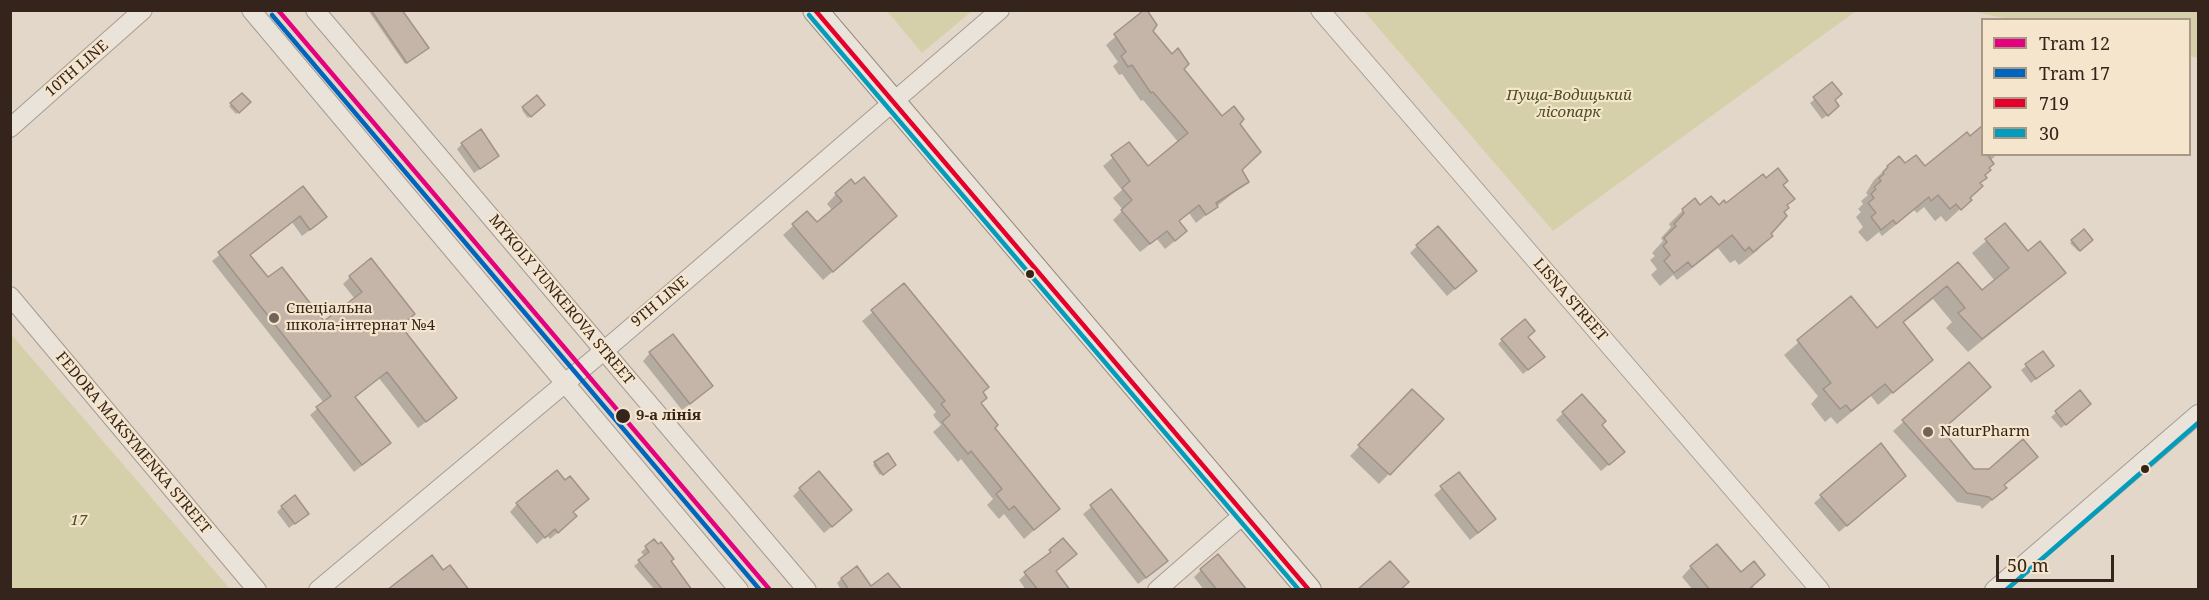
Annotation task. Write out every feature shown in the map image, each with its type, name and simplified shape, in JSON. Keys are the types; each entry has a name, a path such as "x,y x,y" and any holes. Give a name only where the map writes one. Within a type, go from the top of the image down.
{"street":[{"name":"10TH LINE","path":"10,128 143,10"},
{"path":"251,10 738,590"},
{"name":"MYKOLY YUNKEROVA STREET","path":"315,10 807,590"},
{"path":"815,10 1309,590"},
{"name":"9TH LINE","path":"318,590 604,350 1000,10"},
{"name":"LISNA STREET","path":"1320,10 1820,590"},
{"name":"FEDORA MAKSYMENKA STREET","path":"10,296 257,590"},
{"path":"1994,590 2199,414"},
{"path":"1157,590 1244,514"}],"green space":[{"path":"887,11 972,11 922,53"},
{"name":"Пуща-Водицький лісопарк","path":"1364,11 1856,11 1553,231"},
{"path":"1970,11 2198,11 2198,58 2191,56 2191,18 2004,18"},
{"name":"17","path":"11,334 230,589 11,589"}],"building":[{"path":"371,10 402,10 429,48 407,63"},
{"path":"1147,10 1157,25 1153,31 1172,54 1178,48 1189,64 1184,69 1222,116 1234,106 1244,119 1240,124 1261,152 1242,170 1249,182 1216,203 1218,207 1206,215 1199,205 1179,221 1187,231 1175,241 1167,231 1150,244 1121,210 1132,200 1122,188 1130,181 1111,155 1129,142 1148,166 1188,133 1153,92 1151,93 1132,65 1128,67 1121,56 1126,52 1114,34"},
{"path":"1832,82 1842,94 1835,100 1839,106 1828,116 1813,97"},
{"path":"242,93 251,102 239,113 230,103"},
{"path":"537,95 545,105 531,117 522,107"},
{"path":"1981,127 1981,156 1988,156 1994,164 1985,175 1987,178 1980,183 1983,186 1970,198 1972,200 1961,210 1956,204 1950,209 1938,195 1931,201 1929,197 1896,224 1893,220 1881,230 1871,217 1876,213 1868,203 1874,198 1871,194 1876,189 1874,187 1881,181 1879,178 1884,174 1887,166 1899,156 1905,163 1916,155 1925,166 1967,132 1970,136"},
{"path":"481,129 499,156 480,169 461,143"},
{"path":"1778,168 1788,181 1783,185 1795,199 1787,205 1789,208 1784,212 1787,216 1771,234 1773,236 1753,252 1749,247 1745,251 1732,235 1692,267 1688,262 1674,273 1664,261 1670,255 1663,246 1667,242 1664,238 1676,226 1674,224 1684,213 1682,209 1695,198 1700,205 1711,196 1719,205 1724,200 1726,203 1763,174 1766,178"},
{"path":"864,177 897,216 833,272 792,224 807,211 817,222 842,201 835,193 851,179 855,184"},
{"path":"303,186 327,217 310,230 300,216 250,255 268,277 282,267 324,321 362,292 349,276 371,258 415,314 401,326 457,398 426,422 387,372 355,397 391,443 362,465 316,407 331,396 218,252"},
{"path":"2005,223 2028,251 2040,241 2066,273 1982,339 1958,313 1965,308 1947,286 1903,322 1933,360 1893,393 1885,384 1851,411 1846,405 1840,409 1823,389 1831,383 1797,340 1851,296 1877,328 1958,262 1982,290 2009,268 1985,239"},
{"path":"1438,226 1477,271 1455,289 1416,245"},
{"path":"2084,229 2093,240 2080,251 2071,240"},
{"path":"904,283 989,387 983,392 987,398 981,403 998,425 995,428 1060,509 1034,530 1014,506 1009,510 996,494 1002,489 971,451 968,454 942,422 950,415 941,404 945,401 871,310"},
{"path":"1525,319 1535,331 1528,337 1545,357 1528,370 1501,339"},
{"path":"673,334 713,386 690,404 649,352"},
{"path":"2043,351 2054,366 2036,379 2025,364"},
{"name":"NaturPharm","path":"1969,362 1991,387 1942,430 1974,469 1989,469 2023,439 2038,457 2004,485 2007,488 1992,500 1989,497 1967,493 1902,420"},
{"path":"1412,389 1444,419 1390,475 1358,445"},
{"path":"2080,390 2091,404 2066,425 2055,411"},
{"path":"1582,394 1606,421 1602,425 1625,452 1609,465 1562,412"},
{"path":"1881,443 1906,476 1847,526 1820,495"},
{"path":"888,453 896,465 883,475 874,462"},
{"path":"557,470 565,480 570,476 589,499 573,512 577,516 558,533 555,529 545,538 516,503"},
{"path":"819,471 852,510 832,527 799,488"},
{"path":"1459,472 1496,519 1478,533 1440,486"},
{"path":"1111,489 1168,561 1146,578 1090,505"},
{"path":"295,495 309,514 295,524 281,506"},
{"path":"1063,538 1077,554 1056,571 1070,590 1038,590 1024,572 1051,552 1049,550"},
{"path":"654,539 658,544 661,542 674,559 671,561 692,590 663,590 638,560 649,552 645,546"},
{"path":"1717,544 1741,572 1754,561 1765,575 1748,590 1710,590 1690,566"},
{"path":"1218,554 1247,590 1217,590 1200,569"},
{"path":"432,555 443,570 450,565 469,590 387,590"},
{"path":"1390,561 1409,582 1400,590 1357,590"},
{"path":"857,566 871,586 888,573 902,590 849,590 841,578"}],"tram line":[{"name":"12","path":"278,10 770,590"},
{"name":"17","path":"272,15 760,590"}],"transit line":[{"name":"719","path":"815,10 1309,590"},
{"name":"30","path":"809,15 1299,590"},
{"name":"30","path":"2006,590 2198,423"}],"place":[{"name":"Спеціальна школа-інтернат №4","path":"274,318"},
{"name":"9-а лінія","path":"623,416"},
{"name":"NaturPharm","path":"1928,432"}]}
